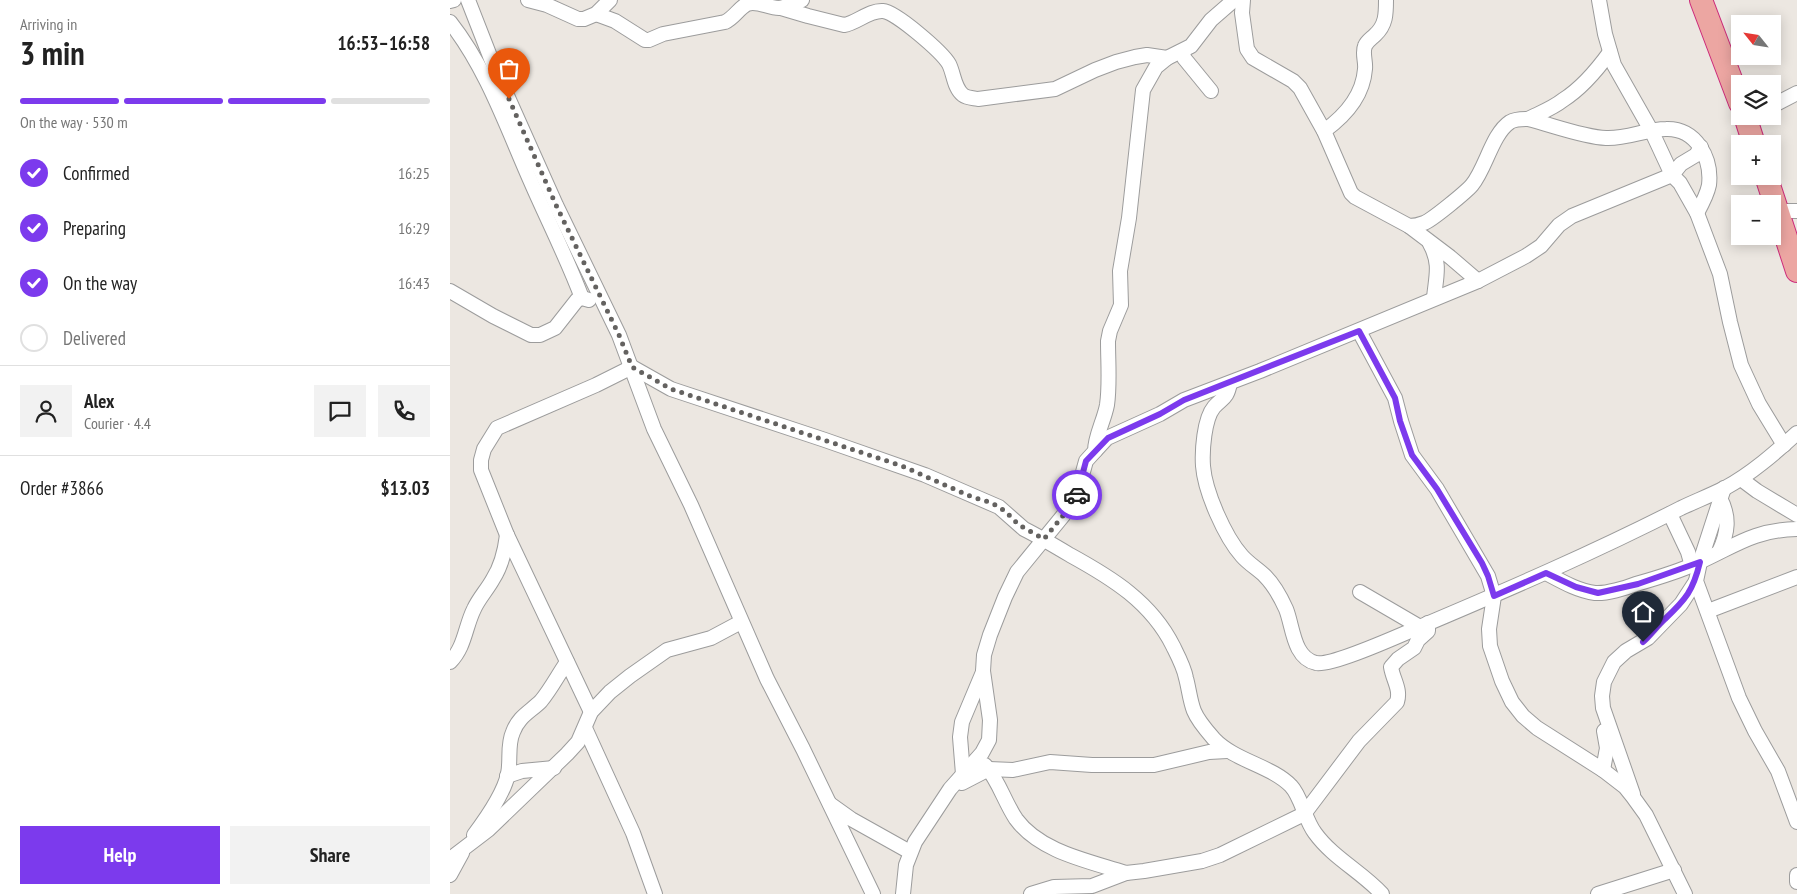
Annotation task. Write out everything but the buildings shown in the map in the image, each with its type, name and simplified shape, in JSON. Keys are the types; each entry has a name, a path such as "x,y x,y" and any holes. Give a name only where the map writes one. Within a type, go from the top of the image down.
{"highway":[{"path":"1701,0 1731,78"},
{"path":"1772,185 1788,211 1797,272"}],"street":[{"path":"450,1 454,0"},
{"path":"468,0 493,64 552,196 606,308 632,367 654,429 694,513 741,622 873,894"},
{"path":"528,0 548,5 578,19 584,19 596,14 610,0"},
{"path":"782,8 802,0"},
{"path":"1095,452 1095,442 1103,423 1107,403 1108,341 1110,331 1121,305 1120,271 1130,218 1141,103 1147,80 1156,67 1167,58 1183,51 1195,42 1217,13 1234,0"},
{"path":"1243,0 1242,13 1247,49 1253,58 1284,76 1300,88 1324,131 1351,193 1409,226 1478,281"},
{"path":"1324,131 1348,111 1359,91 1365,71 1363,49 1382,27 1386,14 1386,0"},
{"path":"1599,0 1610,52 1619,76 1652,132 1672,175 1680,183 1697,213 1720,274 1741,365 1758,404 1784,445"},
{"path":"596,14 615,21 642,38 649,40 663,34 726,22 732,19 747,4 754,1 844,25 850,24 871,13 881,11 891,13 941,54 948,63 956,85 962,94 968,98 978,99 1044,92 1063,87 1095,70 1116,62 1146,55 1167,58"},
{"path":"450,22 462,37 489,87 568,261 582,298 606,308"},
{"path":"1183,51 1184,58 1211,91"},
{"path":"1528,119 1563,101 1597,69 1610,52"},
{"path":"1781,101 1797,93"},
{"path":"1409,226 1429,221 1472,185 1501,132 1509,123 1520,119 1528,119 1587,135 1606,138 1628,137 1666,129 1677,130 1695,139 1706,158 1709,184 1697,213"},
{"path":"903,894 906,865 910,852 950,789 987,747 990,720 983,671 984,655 1009,589 1017,572 1075,501 1086,461 1108,438 1160,414 1184,400 1357,332 1478,281 1534,251 1541,246 1559,225 1572,216 1672,175 1681,164 1696,155 1701,147"},
{"path":"1429,221 1428,241 1437,259 1438,267 1434,298"},
{"path":"450,291 493,316 532,335 540,335 555,328 573,305 582,298"},
{"path":"1357,332 1359,331 1395,398 1400,421 1412,455 1437,489 1488,576 1494,596 1489,629 1490,646 1499,675 1512,702 1523,716 1537,728 1603,770 1625,787 1646,815 1685,894"},
{"path":"591,712 539,598 507,535 481,470 481,460 484,449 497,428 596,385 632,367"},
{"path":"632,367 671,389 902,466 972,497 992,503 1005,511 1019,525 1091,566 1131,593 1154,616 1170,640 1184,669 1194,711 1210,734 1227,750 1291,786 1298,796 1304,814 1315,833 1332,852 1370,881 1382,894"},
{"path":"1230,383 1227,396 1214,406 1207,423 1203,466 1208,486 1225,532 1235,548 1267,578 1278,594 1286,609 1295,641 1304,657 1314,663 1325,664 1494,596 1617,541 1670,514 1722,493 1797,433"},
{"path":"1740,479 1797,515"},
{"path":"1719,552 1728,527 1722,493"},
{"path":"1722,493 1696,564 1696,581 1739,698 1778,771 1797,822"},
{"path":"1670,514 1688,552 1696,564"},
{"path":"1546,573 1576,587 1598,593 1627,587 1696,564 1738,542 1754,536 1772,531 1797,529"},
{"path":"450,662 463,644 475,606 498,570 503,557 507,535"},
{"path":"1708,611 1797,577"},
{"path":"1603,770 1607,748 1602,696 1604,682 1614,662 1626,651 1648,638 1681,604 1696,581"},
{"path":"1031,894 1054,887 1092,886 1126,873 1202,861 1220,855 1304,814 1359,742 1397,702 1398,688 1391,667 1398,659 1414,648 1418,640 1428,631 1424,625 1360,592"},
{"path":"450,859 488,830 554,768 578,742 586,728 591,712 610,692 667,650 711,638 741,622"},
{"path":"450,875 464,848 491,809 507,776 510,741 518,722 523,715 542,699 567,662"},
{"path":"963,774 960,737 962,722 983,671"},
{"path":"1603,708 1634,797"},
{"path":"586,728 633,833 655,894"},
{"path":"950,789 989,769 1013,770 1050,762 1092,765 1154,765 1188,756 1227,750"},
{"path":"978,758 998,782 1016,820 1035,837 1072,856 1126,873"},
{"path":"507,776 522,771 554,768"},
{"path":"830,804 910,852"},
{"path":"1598,894 1674,870"},
{"path":"1797,875 1797,882"}],"way so far":[{"path":"509,99 556,205 619,335 632,367 671,389 700,400 825,440 925,475 972,497 992,503 1005,511 1014,522 1024,529 1044,539 1075,501 1077,495"}],"route":[{"path":"1077,495 1086,461 1108,438 1134,427 1184,400 1359,331 1366,348 1395,398 1400,421 1412,455 1437,489 1482,563 1494,596 1546,573 1564,583 1587,592 1598,593 1638,584 1700,562 1696,581 1688,595 1643,642"}]}
